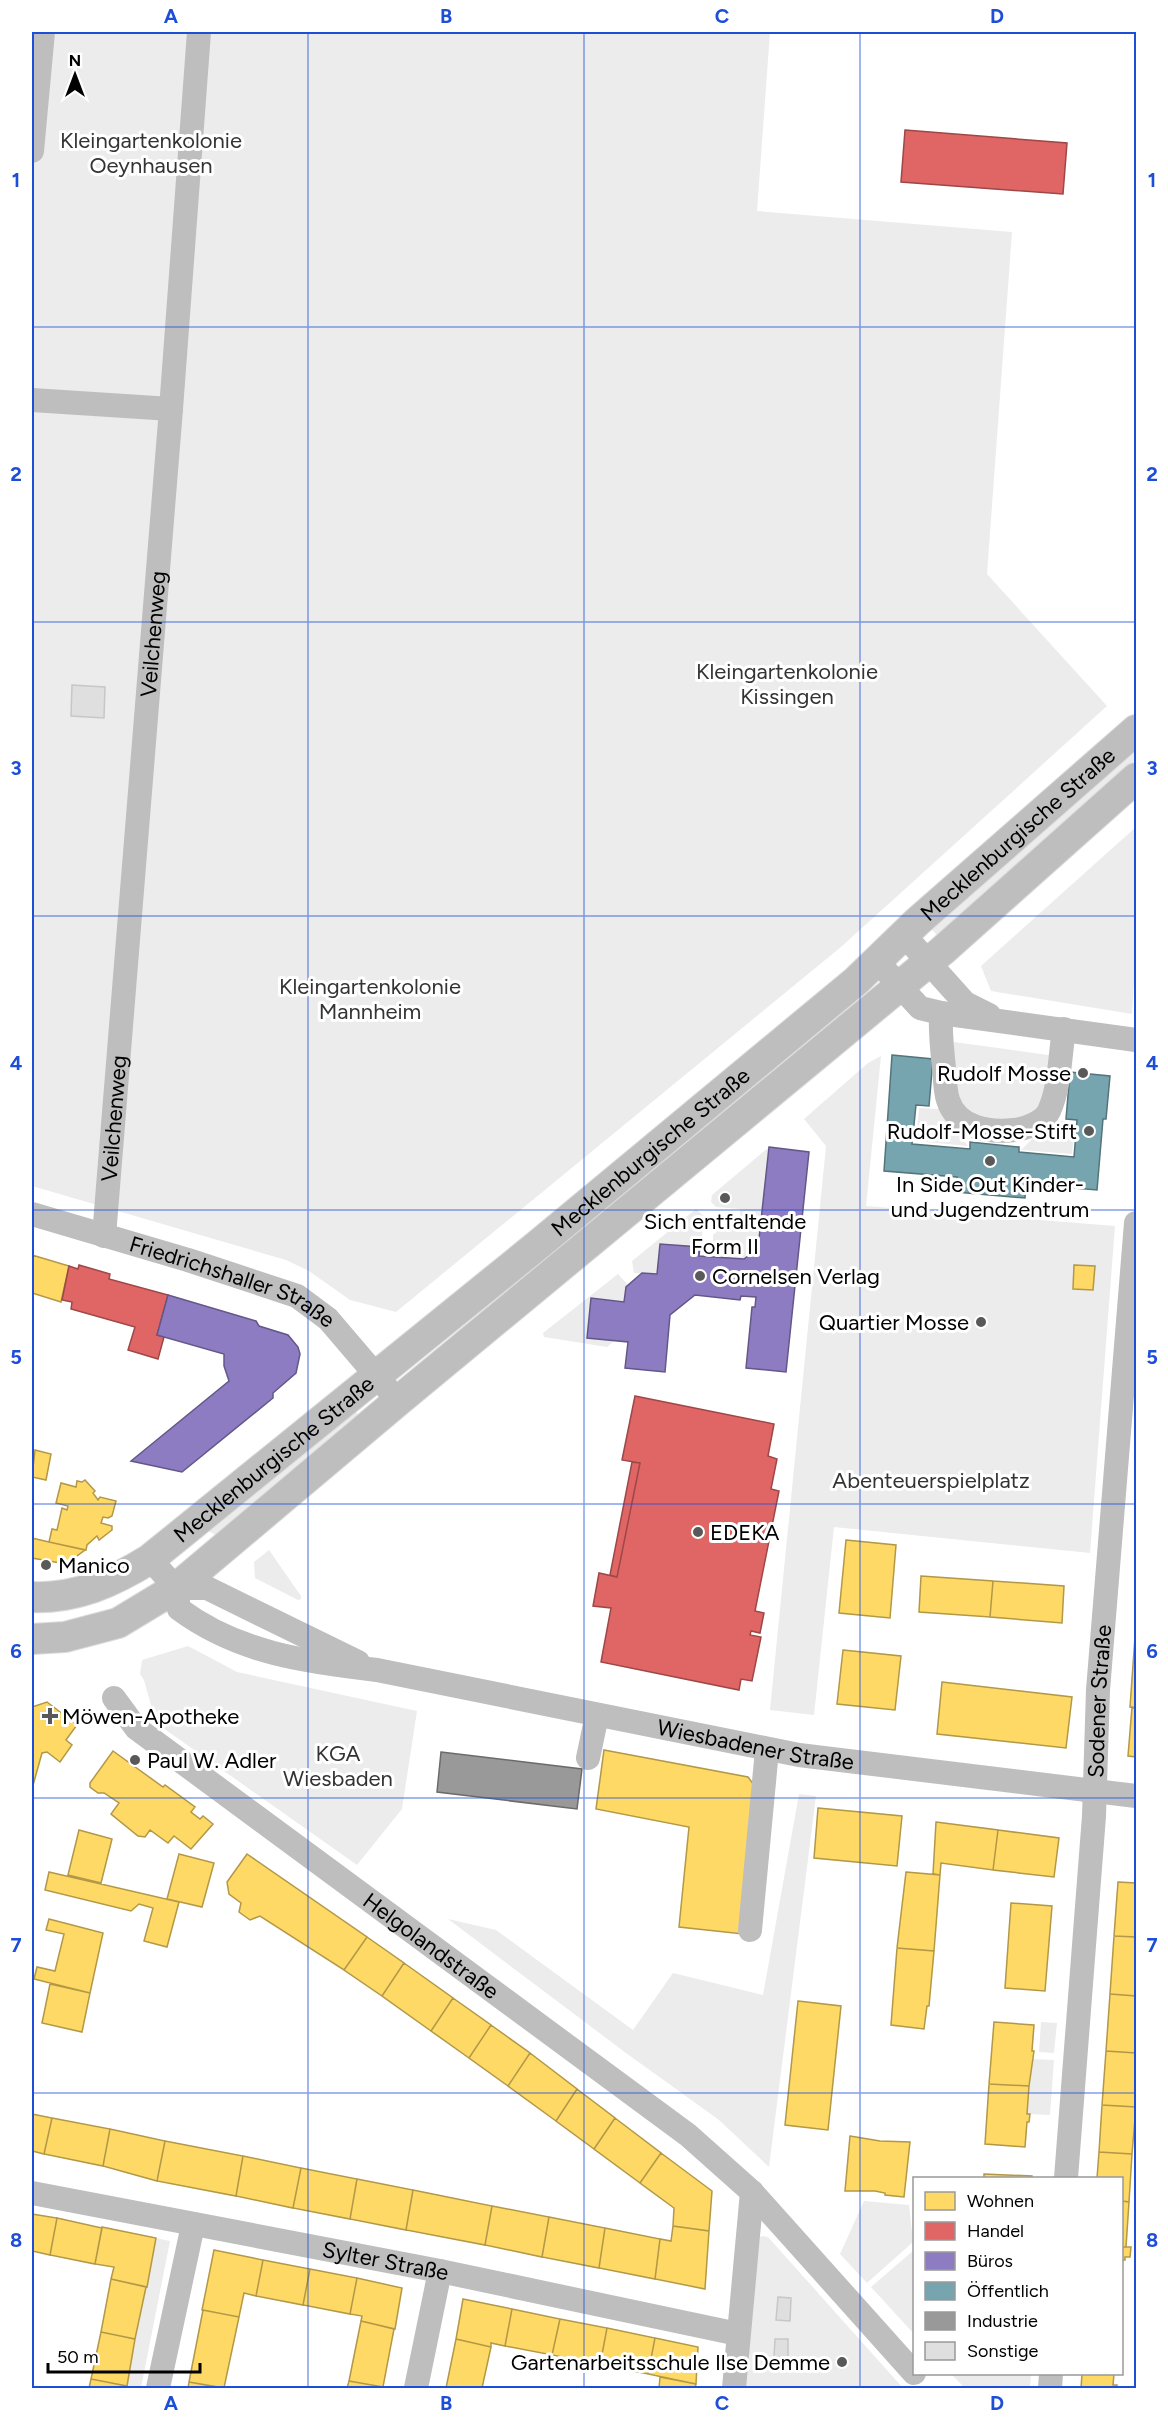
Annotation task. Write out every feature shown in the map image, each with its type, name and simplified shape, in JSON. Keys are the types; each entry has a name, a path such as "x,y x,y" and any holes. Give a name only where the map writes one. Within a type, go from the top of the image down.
{"main road":[{"name":"Mecklenburgische Straße","path":"32,1597 49,1598 99,1587 123,1576 150,1559 378,1376 848,987 1137,730"},
{"name":"Mecklenburgische Straße","path":"32,1639 65,1637 118,1623 176,1588 927,963 1137,778"}],"street":[{"path":"32,151 43,32"},
{"name":"Veilchenweg","path":"104,1236 199,32"},
{"path":"32,400 171,409"},
{"path":"904,935 965,1003 996,1019"},
{"path":"876,961 920,1008 941,1013 1137,1040"},
{"path":"941,1013 940,1037 948,1101 958,1117 975,1128 999,1132 1019,1130 1034,1125 1048,1113 1055,1086 1064,1029"},
{"name":"Friedrichshaller Straße","path":"32,1214 188,1260 297,1296 328,1319 398,1401"},
{"name":"Sodener Straße","path":"1066,2177 1095,1791 1098,1690 1137,1223"},
{"name":"Wiesbadener Straße","path":"150,1559 176,1588 179,1609 202,1626 269,1653 312,1663 377,1670 767,1750 832,1760 1137,1796"},
{"name":"Wiesbadener Straße","path":"176,1588 207,1588 377,1670"},
{"name":"Helgolandstraße","path":"114,1698 136,1728 688,2135 752,2192 913,2371"},
{"path":"588,1758 597,1715"},
{"path":"750,1930 767,1750"},
{"path":"734,2388 752,2192"},
{"name":"Sylter Straße","path":"32,2193 440,2271 738,2334"},
{"path":"158,2388 193,2225"},
{"path":"416,2388 440,2271"},
{"name":"Helgolandstraße","path":"917,2375 929,2388"}],"green space":[{"path":"32,32 770,32 757,211 1012,232 987,574 1107,706 841,947 396,1312 350,1300 309,1271 286,1260 32,1186"},
{"path":"1136,748 1136,759 938,936 931,929"},
{"path":"1136,827 1136,948 1132,1014 991,991 981,966"},
{"path":"954,1042 1055,1056 1049,1093 1024,1124 964,1116 952,1088"},
{"name":"Abenteuerspielplatz","path":"881,1056 866,1206 1115,1226 1090,1553 834,1527 814,1715 770,1710 826,1146 804,1119 868,1063"},
{"path":"919,1108 941,1109 968,1146 916,1141"},
{"path":"1051,1120 1075,1122 1072,1154 1021,1150"},
{"path":"769,1147 758,1248 744,1259 717,1257 713,1248 713,1235 728,1222 740,1221 740,1209 716,1207 711,1202 712,1195"},
{"path":"696,1209 704,1216 701,1248 660,1244 657,1274 634,1273 632,1261"},
{"path":"618,1274 628,1285 624,1302 591,1299 587,1338 614,1341 607,1347 544,1337 543,1333"},
{"path":"354,1409 361,1418 217,1536 207,1530"},
{"path":"269,1550 301,1599 298,1600 255,1578 254,1562"},
{"name":"KGA Wiesbaden","path":"188,1646 237,1672 417,1711 402,1809 357,1865 156,1723 144,1680 140,1674 142,1660"},
{"path":"799,1794 816,1796 769,2167 719,2120 448,1919 496,1930 633,2030 673,1973 763,1995"},
{"path":"1041,2022 1057,2023 1054,2053 1039,2052"},
{"path":"1031,2059 1054,2060 1050,2115 1027,2114"},
{"path":"864,2201 909,2205 913,2242 867,2283 840,2254"},
{"path":"760,2237 768,2237 903,2388 741,2388"},
{"path":"156,2238 170,2241 141,2388 126,2388"},
{"path":"913,2251 913,2333 871,2287"},
{"path":"952,2375 1031,2375 1030,2388 965,2388"}],"building: Wohnen":[{"path":"32,1255 69,1266 61,1302 32,1293"},
{"path":"1074,1265 1095,1266 1093,1290 1073,1289"},
{"path":"35,1450 51,1454 46,1480 32,1477"},
{"path":"85,1480 95,1491 93,1493 98,1500 100,1497 116,1501 112,1516 103,1517 101,1523 112,1526 112,1530 99,1540 97,1536 87,1545 86,1550 49,1542 52,1529 57,1530 62,1508 67,1510 68,1506 56,1503 61,1483 76,1487 77,1481"},
{"path":"32,1538 85,1550 66,1564 32,1558"},
{"path":"846,1540 896,1545 890,1618 839,1613"},
{"path":"921,1576 993,1581 990,1617 919,1612"},
{"path":"993,1581 1064,1586 1062,1623 990,1617"},
{"path":"1136,1637 1136,1708 1130,1707"},
{"path":"843,1650 901,1656 895,1710 837,1704"},
{"path":"942,1682 1072,1697 1066,1748 937,1734"},
{"path":"47,1702 77,1725 66,1740 72,1745 60,1762 47,1752 42,1753 32,1789 32,1707"},
{"path":"1132,1707 1136,1708 1136,1757 1128,1756"},
{"path":"604,1750 748,1777 757,1789 743,1934 679,1927 689,1827 596,1809"},
{"path":"113,1751 195,1807 191,1812 200,1819 203,1816 213,1824 191,1849 174,1836 168,1843 150,1830 145,1837 138,1836 111,1814 119,1803 104,1793 98,1793 90,1787 90,1783"},
{"path":"818,1808 902,1816 897,1866 814,1858"},
{"path":"936,1822 998,1830 993,1870 941,1863 940,1875 933,1874"},
{"path":"79,1830 112,1839 101,1883 68,1875"},
{"path":"998,1830 1059,1838 1054,1877 993,1870"},
{"path":"179,1854 214,1863 202,1907 167,1899"},
{"path":"247,1854 367,1937 344,1970 260,1916 250,1920 239,1912 241,1903 229,1894 227,1882"},
{"path":"49,1872 179,1902 167,1947 144,1941 153,1908 139,1904 131,1911 45,1890"},
{"path":"906,1872 940,1875 934,1951 897,1948"},
{"path":"1118,1882 1136,1883 1136,1937 1114,1936"},
{"path":"1011,1903 1052,1906 1045,1991 1005,1988"},
{"path":"49,1919 103,1933 90,1993 34,1979 37,1967 55,1971 64,1934 46,1930"},
{"path":"1114,1936 1136,1937 1136,1996 1110,1994"},
{"path":"367,1937 404,1963 382,1996 344,1970"},
{"path":"897,1948 934,1951 929,2006 927,2006 924,2029 891,2025"},
{"path":"404,1963 453,1998 431,2031 382,1996"},
{"path":"50,1984 90,1993 82,2032 42,2023"},
{"path":"1110,1994 1136,1996 1136,2053 1106,2051"},
{"path":"453,1998 491,2025 469,2058 431,2031"},
{"path":"798,2001 841,2006 828,2130 785,2125"},
{"path":"994,2022 1034,2025 1032,2051 1034,2051 1029,2086 989,2084"},
{"path":"491,2025 530,2053 508,2086 469,2058"},
{"path":"1106,2051 1136,2053 1136,2107 1102,2105"},
{"path":"530,2053 577,2089 556,2121 508,2086"},
{"path":"989,2084 1029,2086 1027,2114 1030,2114 1025,2147 985,2144"},
{"path":"577,2089 615,2118 594,2149 556,2121"},
{"path":"1102,2105 1136,2107 1132,2154 1099,2152"},
{"path":"32,2114 52,2118 44,2154 32,2151"},
{"path":"52,2118 110,2129 103,2166 44,2154"},
{"path":"615,2118 661,2153 640,2183 594,2149"},
{"path":"110,2129 165,2141 157,2181 103,2166"},
{"path":"850,2136 880,2141 910,2142 904,2197 885,2195 885,2193 875,2191 845,2191"},
{"path":"165,2141 243,2156 236,2196 157,2181"},
{"path":"1099,2152 1132,2154 1129,2202 1123,2201 1123,2177 1097,2177"},
{"path":"661,2153 712,2191 709,2231 673,2226 674,2208 640,2183"},
{"path":"243,2156 301,2168 293,2208 236,2196"},
{"path":"301,2168 357,2179 350,2219 293,2208"},
{"path":"984,2174 1032,2176 1032,2177 984,2177"},
{"path":"357,2179 413,2190 406,2230 350,2219"},
{"path":"413,2190 492,2206 485,2245 406,2230"},
{"path":"1123,2201 1129,2202 1126,2247 1123,2247"},
{"path":"492,2206 549,2217 542,2257 485,2245"},
{"path":"32,2214 57,2218 50,2255 32,2251"},
{"path":"549,2217 605,2228 599,2268 542,2257"},
{"path":"57,2218 102,2228 95,2264 50,2255"},
{"path":"673,2226 709,2231 705,2289 655,2279 660,2239 671,2241"},
{"path":"102,2227 156,2238 147,2287 111,2279 114,2267 95,2264"},
{"path":"605,2228 660,2239 655,2279 599,2268"},
{"path":"1123,2247 1131,2247 1130,2257 1125,2257 1123,2260"},
{"path":"214,2250 263,2260 256,2296 244,2293 239,2317 202,2310"},
{"path":"263,2260 310,2269 303,2305 256,2296"},
{"path":"310,2269 357,2278 350,2314 303,2305"},
{"path":"357,2278 402,2288 395,2329 361,2321 362,2316 350,2314"},
{"path":"111,2279 146,2287 135,2339 101,2332"},
{"path":"463,2299 512,2309 505,2346 491,2343 491,2347 456,2339"},
{"path":"512,2309 560,2319 552,2355 505,2346"},
{"path":"203,2310 239,2317 224,2388 189,2382"},
{"path":"560,2319 607,2328 600,2365 552,2355"},
{"path":"361,2321 394,2329 383,2387 349,2381"},
{"path":"607,2328 655,2338 648,2374 600,2365"},
{"path":"101,2332 135,2339 127,2386 91,2379"},
{"path":"655,2338 698,2347 696,2384 648,2374"},
{"path":"456,2339 491,2347 482,2388 446,2388"},
{"path":"1082,2375 1114,2375 1113,2385 1117,2385 1117,2388 1081,2388"},
{"path":"660,2377 696,2384 695,2388 659,2388"},
{"path":"91,2379 127,2386 126,2388 89,2388"},
{"path":"349,2381 383,2387 347,2388"},
{"path":"189,2382 222,2388 188,2388"}],"building: Handel":[{"path":"905,130 1067,143 1063,194 901,182"},
{"path":"79,1265 110,1274 109,1279 168,1295 157,1335 164,1337 158,1359 128,1350 135,1327 71,1309 72,1302 62,1300 69,1266 78,1269"},
{"name":"EDEKA","path":"635,1396 774,1424 768,1456 777,1459 771,1489 779,1491 755,1611 764,1613 760,1633 751,1631 750,1635 761,1637 752,1681 741,1679 739,1690 601,1662 611,1608 593,1606 599,1573 617,1577 640,1463 622,1460"},
{"path":"632,1462 640,1463 617,1577 610,1575"}],"building: Büros":[{"path":"769,1147 809,1152 786,1372 746,1368 752,1307 755,1307 756,1297 741,1296 740,1300 695,1295 670,1315 665,1372 625,1368 628,1342 587,1338 591,1298 624,1302 626,1287 642,1273 657,1274 660,1244 700,1247 699,1256 744,1259 758,1248"},
{"path":"168,1295 256,1321 259,1326 288,1335 298,1347 300,1354 296,1373 273,1393 273,1398 182,1472 131,1461 229,1381 224,1366 224,1354 157,1335"}],"building: Öffentlich":[{"name":"Rudolf-Mosse-Stift","path":"892,1055 933,1059 929,1106 916,1105 912,1144 970,1149 970,1142 1019,1147 1019,1152 1074,1157 1077,1120 1066,1119 1070,1072 1110,1076 1106,1119 1103,1119 1097,1190 1026,1184 1025,1198 956,1192 957,1177 884,1171"}],"building: Industrie":[{"path":"441,1752 582,1769 577,1809 437,1792"}],"building: Sonstige":[{"path":"72,685 105,687 104,718 71,716"},
{"path":"778,2297 791,2298 790,2321 776,2320"},
{"path":"775,2339 788,2339 788,2357 774,2357"}],"place":[{"name":"Rudolf Mosse","path":"1083,1073"},
{"name":"Rudolf-Mosse-Stift","path":"1089,1131"},
{"name":"In Side Out Kinder- und Jugendzentrum","path":"990,1161"},
{"name":"Sich entfaltende Form II","path":"725,1198"},
{"name":"Cornelsen Verlag","path":"700,1276"},
{"name":"Quartier Mosse","path":"981,1322"},
{"name":"EDEKA","path":"698,1532"},
{"name":"Manico","path":"46,1565"},
{"name":"Möwen-Apotheke","path":"50,1716"},
{"name":"Paul W. Adler","path":"135,1760"},
{"name":"Gartenarbeitsschule Ilse Demme","path":"842,2362"}],"park label":[{"name":"Kleingartenkolonie Oeynhausen","path":"151,152"},
{"name":"Kleingartenkolonie Kissingen","path":"787,684"},
{"name":"Kleingartenkolonie Mannheim","path":"370,998"}]}
